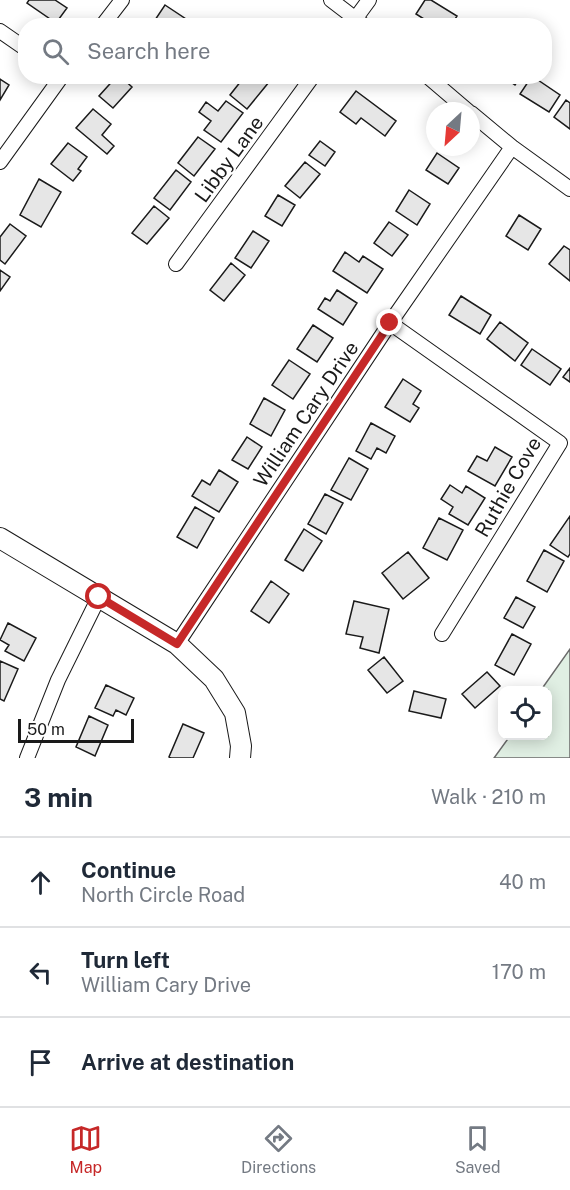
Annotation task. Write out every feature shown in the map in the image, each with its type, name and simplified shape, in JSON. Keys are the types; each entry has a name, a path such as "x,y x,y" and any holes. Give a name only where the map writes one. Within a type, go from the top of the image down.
{"street":[{"path":"108,18 122,0"},
{"path":"331,0 351,18"},
{"path":"360,18 369,0"},
{"path":"0,31 18,43"},
{"path":"0,162 56,84"},
{"name":"Libby Lane","path":"176,264 307,84"},
{"path":"437,84 458,102"},
{"path":"480,120 570,189"},
{"name":"William Cary Drive","path":"177,644 390,323 512,147"},
{"name":"Ruthie Cove","path":"390,323 560,443 442,634"},
{"path":"0,538 177,644 214,679 235,713 241,746 240,758"},
{"path":"27,758 58,680 99,597"}],"green space":[{"path":"570,649 570,758 494,758 507,740 552,740 552,686 544,686"}],"building":[{"path":"29,0 55,0 67,8 60,18 49,18 27,3"},
{"path":"425,0 431,0 457,16 456,18 422,18 416,14"},
{"path":"165,5 184,18 156,18"},
{"path":"0,79 9,85 0,100"},
{"path":"110,84 129,84 132,87 113,108 99,96"},
{"path":"239,84 267,84 247,109 230,95"},
{"path":"527,84 544,84 560,95 549,112 520,94"},
{"path":"356,91 396,121 385,136 361,118 356,124 340,112"},
{"path":"566,100 570,103 570,129 554,117"},
{"path":"226,101 243,113 221,142 204,130 211,121 199,112 206,102 218,111"},
{"path":"93,109 111,124 102,135 114,146 107,154 76,128"},
{"path":"198,137 215,149 194,176 178,163"},
{"path":"320,141 335,152 325,166 309,155"},
{"path":"68,143 87,157 78,169 81,171 73,181 51,164"},
{"path":"435,156 441,156 459,168 448,184 426,170"},
{"path":"305,162 320,174 300,198 285,186"},
{"path":"176,170 191,182 170,210 154,198"},
{"path":"39,179 61,192 41,227 20,215"},
{"path":"409,190 430,204 417,225 396,211"},
{"path":"278,195 295,205 282,226 265,216"},
{"path":"154,206 169,218 147,244 132,233"},
{"path":"519,215 541,229 528,250 506,236"},
{"path":"389,222 408,235 392,256 374,243"},
{"path":"10,224 26,236 5,264 0,260 0,237"},
{"path":"253,231 269,241 251,268 235,258"},
{"path":"564,246 570,250 570,281 549,264"},
{"path":"345,252 359,262 363,256 383,269 367,293 333,271"},
{"path":"231,263 245,275 224,301 210,290"},
{"path":"0,270 10,277 0,291"},
{"path":"337,290 357,303 343,325 318,309 325,298 330,301"},
{"path":"461,296 491,315 480,334 449,315"},
{"path":"500,322 528,343 515,361 487,339"},
{"path":"313,325 333,338 317,362 297,349"},
{"path":"532,349 561,369 550,385 521,365"},
{"path":"289,360 310,374 293,399 272,385"},
{"path":"570,368 570,382 563,377"},
{"path":"403,379 421,391 413,404 419,408 410,422 385,407"},
{"path":"264,398 285,410 271,436 250,424"},
{"path":"371,423 395,436 386,453 377,448 371,459 356,451"},
{"path":"247,437 262,447 248,469 232,460"},
{"path":"495,447 512,457 495,486 468,471 477,456 487,461"},
{"path":"349,458 368,469 351,500 331,490"},
{"path":"219,470 238,482 219,512 192,496 202,480 210,485"},
{"path":"450,485 462,493 466,486 485,498 468,525 449,514 453,507 441,499"},
{"path":"325,494 343,503 326,534 308,524"},
{"path":"195,507 214,518 197,548 177,537"},
{"path":"570,516 570,554 568,557 550,545"},
{"path":"439,518 463,530 447,560 423,548"},
{"path":"304,529 322,541 303,571 285,560"},
{"path":"544,550 564,561 547,592 527,581"},
{"path":"408,552 429,578 403,599 382,573"},
{"path":"271,581 289,594 269,623 251,611"},
{"path":"516,597 535,607 523,628 504,618"},
{"path":"354,601 389,609 379,653 360,648 363,637 346,634"},
{"path":"8,623 36,638 24,661 5,651 9,645 0,640"},
{"path":"512,634 531,644 514,675 495,665"},
{"path":"384,657 403,681 387,693 368,670"},
{"path":"0,661 18,669 4,701 0,699"},
{"path":"487,672 500,686 475,708 462,694"},
{"path":"106,685 134,698 126,715 116,710 113,716 95,708"},
{"path":"414,691 446,699 441,718 409,711"},
{"path":"89,716 108,725 95,756 76,747"},
{"path":"183,724 204,733 193,758 171,758 169,757"}],"route":[{"path":"99,597 177,644 390,323"}]}
